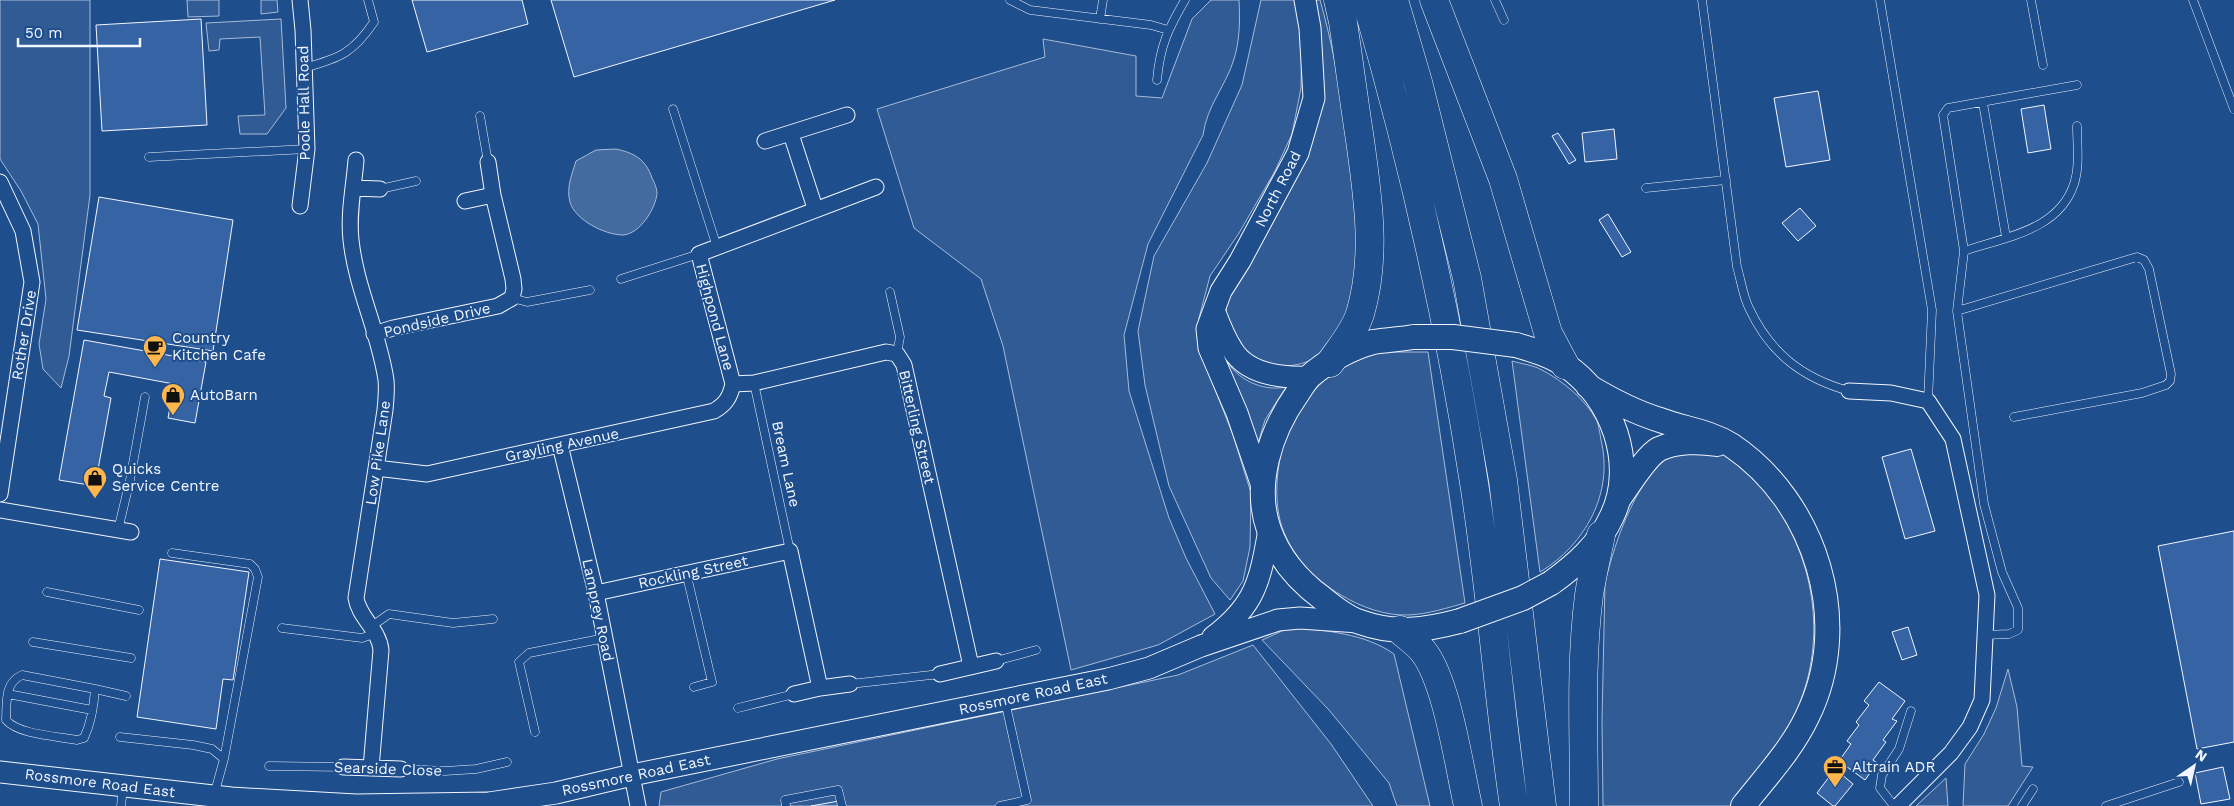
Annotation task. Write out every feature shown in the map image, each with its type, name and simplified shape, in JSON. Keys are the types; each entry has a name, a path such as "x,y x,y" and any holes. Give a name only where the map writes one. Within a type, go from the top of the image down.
{"highway":[{"path":"1320,370 1348,337 1359,316 1368,283 1370,240 1367,189 1343,22 1338,0"},
{"path":"1366,0 1394,99 1443,307 1474,483 1514,806"},
{"path":"1394,0 1418,82 1467,278 1503,480 1542,806"},
{"path":"1434,0 1503,179 1548,333 1565,364"},
{"path":"1584,806 1586,627 1589,594 1601,535"},
{"path":"1400,630 1422,650 1432,666 1443,695 1468,806"}],"main road":[{"name":"North Road","path":"1263,489 1237,413 1209,348 1207,329 1221,291 1240,261 1298,153 1314,98 1310,28 1305,0"},
{"path":"1214,310 1232,350 1250,366 1266,374 1320,370"},
{"path":"1414,337 1453,337 1516,344 1540,352 1565,364 1588,386 1604,405 1614,424 1620,456 1620,488 1613,515 1585,556 1551,583 1523,598 1460,621 1423,630 1400,630 1359,622 1327,602 1305,585 1288,566 1269,530 1263,489 1269,448 1277,427 1290,404 1320,370 1372,342 1414,337"},
{"path":"1588,386 1633,410 1662,421 1710,434 1731,446 1762,470 1787,498 1818,560 1827,607 1827,643 1820,684 1807,717 1786,750 1743,806"},
{"path":"1616,502 1641,467 1658,449 1702,442 1731,446"},
{"name":"Rossmore Road East","path":"1213,640 1236,618 1256,589 1261,574 1269,530"},
{"name":"Rossmore Road East","path":"0,772 122,796 214,796 328,805 489,803 556,793 632,775 1108,679 1149,668 1213,640 1278,620 1300,618 1359,622"}],"street":[{"name":"Poole Hall Road","path":"300,0 307,149 300,206"},
{"path":"765,140 791,134 847,115"},
{"path":"791,134 815,208"},
{"name":"Low Pike Lane","path":"356,160 350,219 351,240 360,287 386,382 386,410 356,598 357,608 374,629"},
{"path":"488,162 493,194 513,279 514,289 512,298"},
{"name":"Rother Drive","path":"0,182 23,230 32,282 3,449 0,494"},
{"name":"Highpond Lane","path":"733,384 699,254 815,208 876,187"},
{"path":"353,188 380,188"},
{"path":"465,201 493,194"},
{"name":"Pondside Drive","path":"374,334 393,328 498,306 512,298"},
{"name":"Bitterling Street","path":"733,384 754,383 886,352 897,354 904,365 970,666"},
{"name":"Grayling Avenue","path":"376,468 426,474 714,411 723,406 730,396 733,384"},
{"path":"1849,391 1890,393 1928,401 1954,439 1987,595 1982,700 1970,727 1951,753 1896,806"},
{"name":"Lamprey Road","path":"560,445 596,593 638,806"},
{"path":"0,510 124,531"},
{"path":"790,551 820,688"},
{"name":"Rockling Street","path":"596,593 790,551"},
{"path":"372,768 381,650 374,629"},
{"path":"940,674 996,661"},
{"path":"794,694 850,684"},
{"name":"Searside Close","path":"343,767 401,769"}],"lane":[{"path":"304,68 329,61 360,42 374,22 368,0"},
{"path":"1010,0 1030,10 1151,25 1168,30"},
{"path":"1100,19 1103,0"},
{"path":"1156,80 1159,55 1168,30 1185,0"},
{"path":"1495,0 1504,20"},
{"path":"1702,0 1737,267 1748,307 1767,339 1798,370 1825,384 1849,391"},
{"path":"1880,0 1932,310 1928,401"},
{"path":"2031,0 2043,65"},
{"path":"2192,0 2234,109"},
{"path":"1985,635 2009,634 2018,630 2018,608 2002,572 1984,504 1957,312 1964,251 1944,115 1948,108 2078,85"},
{"path":"1983,103 2006,237"},
{"path":"672,108 716,247"},
{"path":"480,116 488,162"},
{"path":"1964,251 2041,225 2061,210 2074,184 2078,158 2077,126"},
{"path":"149,157 307,149"},
{"path":"1646,188 1726,180"},
{"path":"380,188 416,181"},
{"path":"621,279 699,254"},
{"path":"1957,312 2137,257 2144,260 2149,269 2171,374 2170,381 2166,385 2142,393 2014,417"},
{"path":"512,298 527,302 590,290"},
{"path":"890,292 900,337 897,354"},
{"name":"Bream Lane","path":"754,383 790,551"},
{"path":"124,531 130,480 145,397"},
{"path":"172,553 250,564 255,568 258,577 224,759 214,796"},
{"path":"686,572 712,682 694,687"},
{"path":"47,592 138,610"},
{"path":"282,628 362,638 389,614 452,623 493,619"},
{"path":"535,732 520,662 529,653 605,638"},
{"path":"33,642 132,658"},
{"path":"996,661 1036,650"},
{"path":"850,684 940,674"},
{"path":"94,689 92,710 84,738 76,740 21,730 6,720 9,685 15,678 22,675 94,689 126,696"},
{"path":"8,694 92,710"},
{"path":"738,708 794,694"},
{"path":"1000,806 1027,803 1006,700"},
{"path":"1896,806 1880,788 1882,775 1899,749 1911,711"},
{"path":"120,737 193,745 212,749 224,759"},
{"name":"Searside Close","path":"401,769 476,769 507,762"},
{"name":"Searside Close","path":"269,766 343,767"},
{"path":"2106,806 2179,782"},
{"path":"2022,806 2033,789"},
{"path":"786,806 785,800 838,790 842,806"}],"shaded area":[{"path":"0,0 90,0 90,195 69,356 61,388 43,369 39,344 46,299 38,224 21,191 0,159"},
{"path":"187,0 219,0 219,16 188,17"},
{"path":"261,0 277,0 278,12 261,14"},
{"path":"1211,0 1239,0 1239,30 1236,52 1231,69 1208,114 1203,135 1148,244 1124,335 1129,391 1169,518 1186,558 1215,614 1158,645 1071,670 1003,346 981,279 914,228 877,109 1045,57 1043,39 1136,56 1136,96 1162,98 1192,19"},
{"path":"1261,0 1296,0 1302,24 1301,88 1292,134 1275,171 1239,233 1210,276 1199,318 1199,349 1233,435 1251,493 1250,547 1243,581 1230,600 1211,578 1169,486 1145,385 1138,331 1154,256 1207,163 1242,85"},
{"path":"1316,0 1320,0 1328,29 1340,89 1355,210 1359,289 1355,305 1339,330 1318,356 1305,362 1277,365 1264,362 1251,355 1241,346 1232,335 1227,321 1226,308 1229,295 1296,179 1321,39"},
{"path":"281,19 286,108 267,134 240,134 238,116 265,115 260,37 220,39 219,50 209,51 206,23"},
{"path":"616,149 634,155 647,166 657,191 654,206 646,219 635,230 623,235 600,229 584,220 573,209 569,197 570,181 576,161 596,150"},
{"path":"1388,352 1428,352 1465,603 1416,614 1391,614 1365,607 1331,589 1322,582 1298,557 1286,538 1278,506 1277,478 1282,447 1286,434 1299,409 1328,377 1340,369 1365,356"},
{"path":"1225,358 1243,378 1259,386 1268,388 1286,387 1265,420 1256,450 1218,360"},
{"path":"1512,361 1542,370 1566,385 1587,406 1597,421 1604,460 1599,498 1583,532 1556,561 1540,572"},
{"path":"1678,451 1712,451 1730,458 1753,478 1780,512 1804,563 1810,591 1814,619 1813,647 1808,675 1800,702 1787,730 1770,757 1731,806 1603,806 1602,719 1605,583 1622,528 1640,490 1651,474"},
{"path":"1291,627 1358,637 1370,641 1394,654 1430,806 1397,806 1389,783 1329,710 1262,640"},
{"path":"1253,645 1331,744 1373,806 659,806 661,792 777,759 1178,675"},
{"path":"2008,669 2017,707 2022,766 2033,767 2008,806 1963,806 1965,764 1984,734 1996,708"},
{"path":"1946,778 1948,806 1916,806"}],"building":[{"path":"412,0 522,0 528,24 427,52"},
{"path":"551,0 835,0 574,77"},
{"path":"201,19 207,125 102,131 96,25"},
{"path":"1818,91 1830,160 1786,167 1774,98"},
{"path":"2044,105 2051,149 2028,153 2021,109"},
{"path":"1614,129 1617,159 1585,162 1582,133"},
{"path":"1558,133 1576,160 1569,164 1552,136"},
{"path":"99,197 233,220 213,351 77,330"},
{"path":"1800,208 1816,226 1798,241 1782,223"},
{"path":"1608,214 1631,252 1622,257 1599,220"},
{"path":"84,340 206,362 195,423 168,418 174,384 109,372 104,396 111,398 95,486 59,480"},
{"path":"1911,449 1935,531 1905,539 1882,457"},
{"path":"2234,531 2234,742 2197,749 2158,546"},
{"path":"160,559 249,572 233,680 223,679 216,729 137,717"},
{"path":"1908,627 1917,655 1902,660 1892,632"},
{"path":"1879,682 1905,701 1892,719 1897,721 1883,740 1886,742 1873,760 1877,763 1865,780 1839,761 1851,744 1847,741 1859,725 1856,722 1869,705 1864,701"},
{"path":"2223,767 2230,799 2201,804 2195,773"},
{"name":"Altrain ADR","path":"1835,769 1853,784 1833,806 1817,793"},
{"path":"839,801 840,806 811,806"}],"place":[{"name":"Country Kitchen Cafe","path":"155,368"},
{"name":"AutoBarn","path":"173,416"},
{"name":"Quicks Service Centre","path":"95,499"},
{"name":"Altrain ADR","path":"1835,788"}]}
